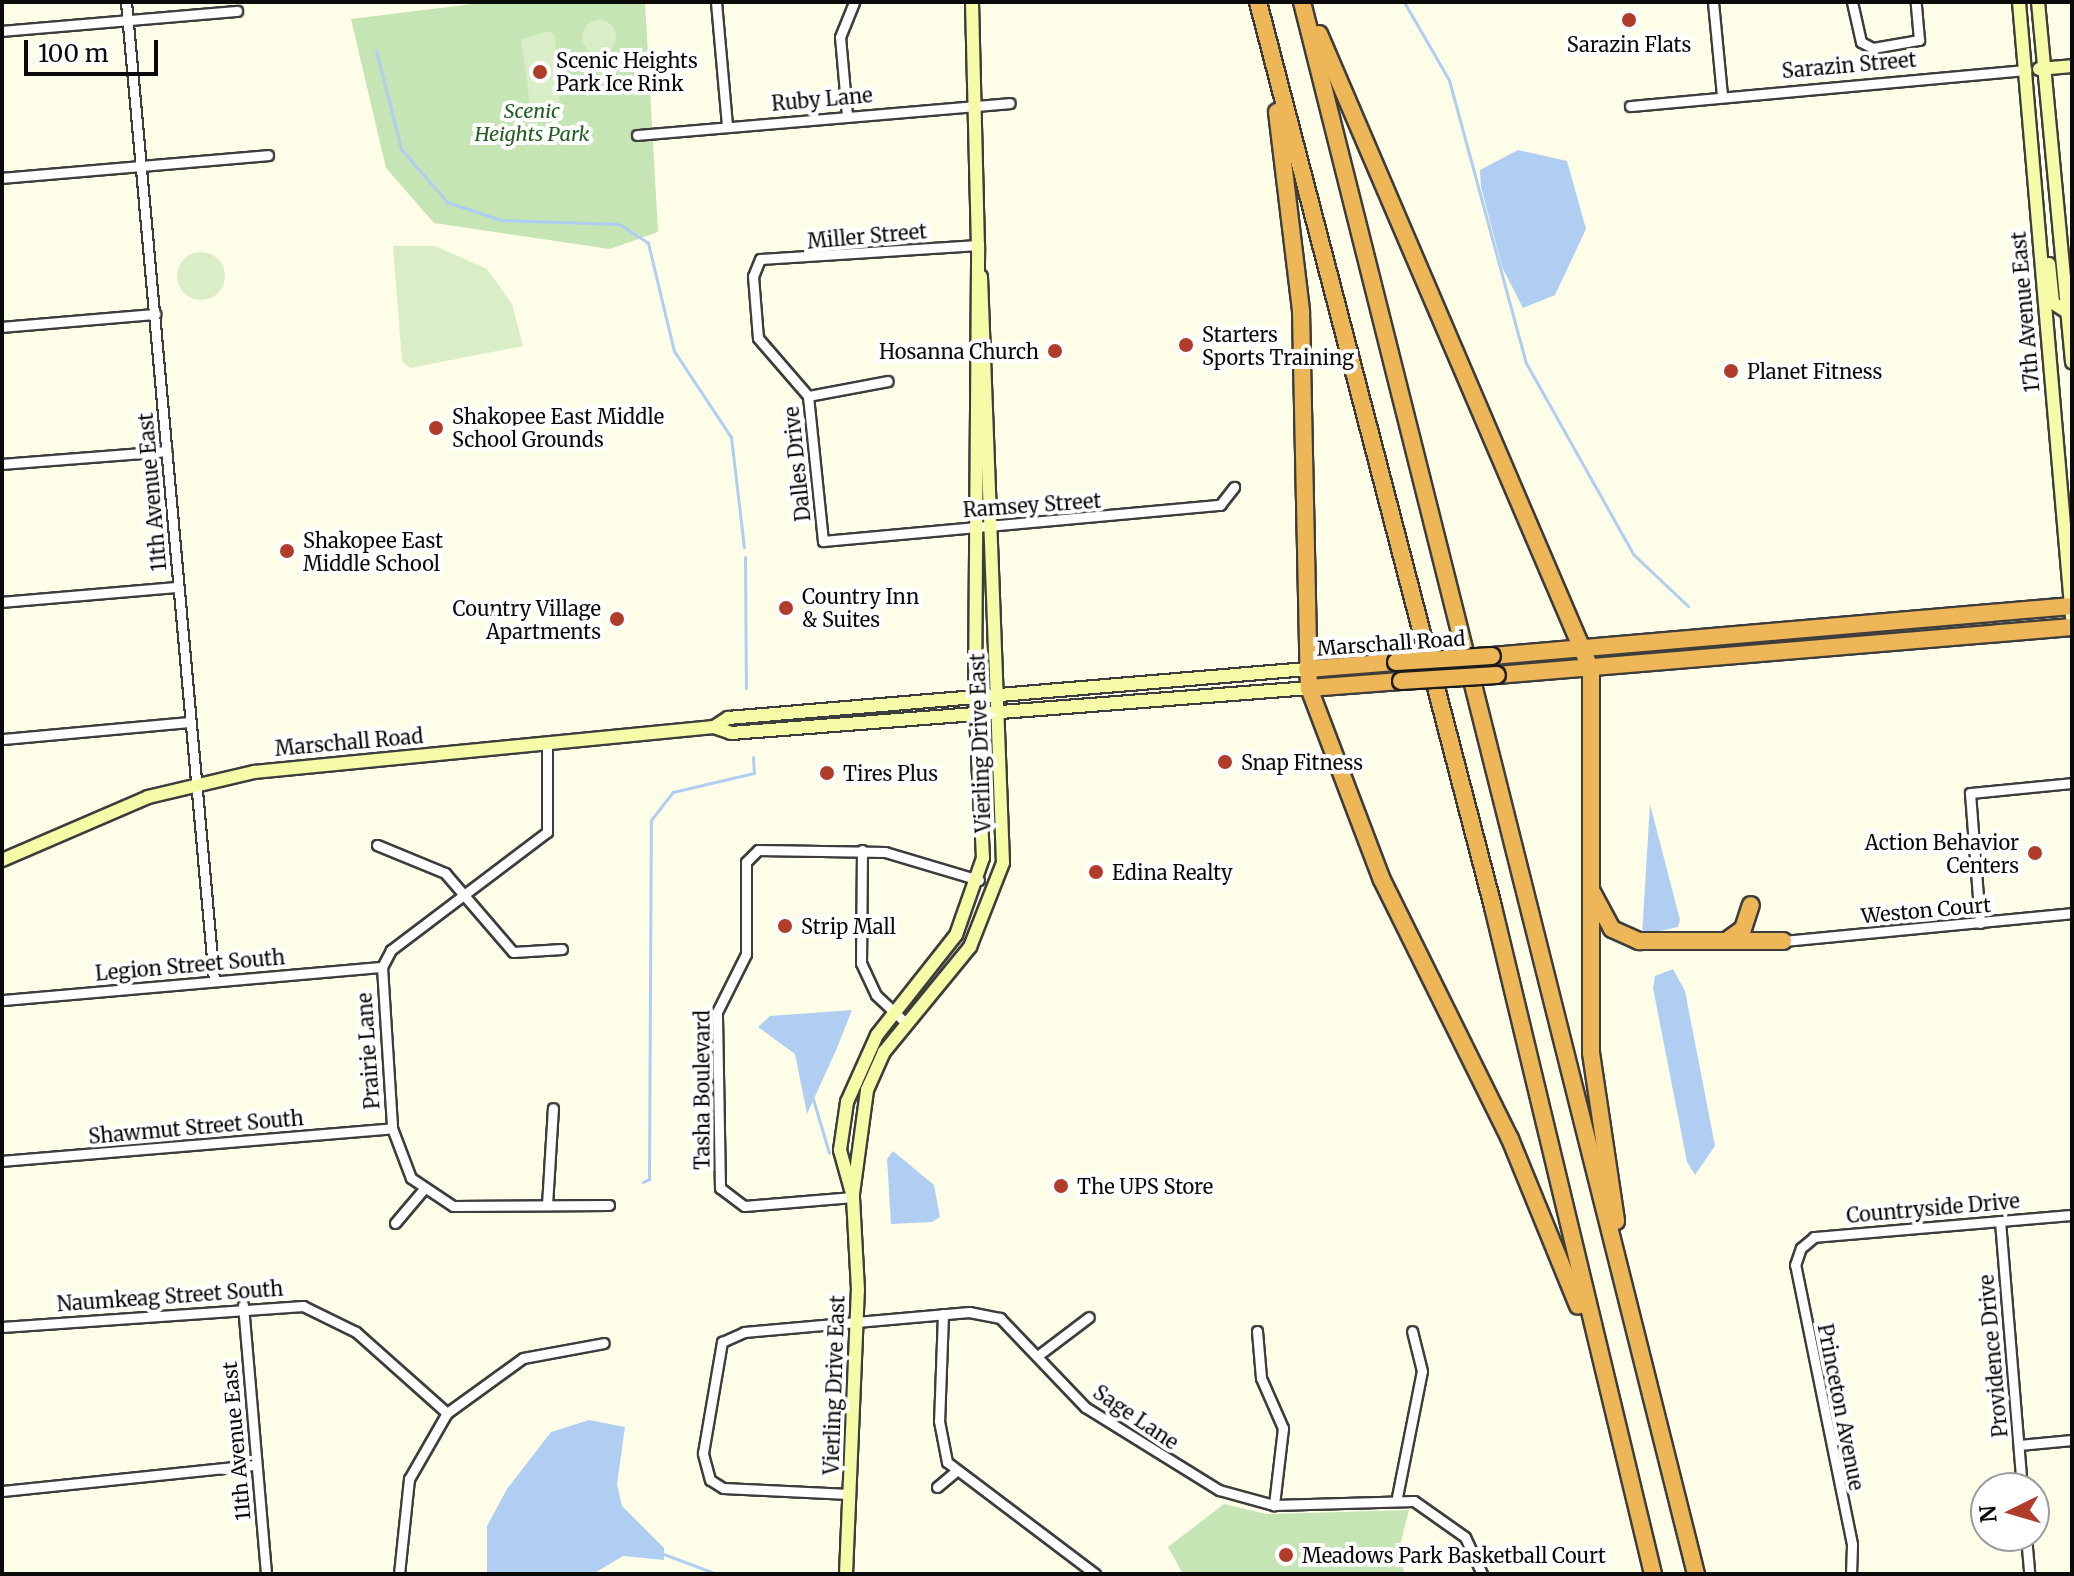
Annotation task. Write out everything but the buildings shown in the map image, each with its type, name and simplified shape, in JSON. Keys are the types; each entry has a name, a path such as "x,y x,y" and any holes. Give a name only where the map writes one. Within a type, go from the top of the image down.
{"highway":[{"path":"1258,2 1493,907 1653,1574"},
{"path":"1305,2 1591,670 1587,873 1591,1053 1648,1386"},
{"path":"1305,2 1696,1574"},
{"path":"1268,43 1301,311 1309,688 1382,880 1510,1139 1602,1371"},
{"name":"Marschall Road","path":"1307,669 1584,651 2072,606"},
{"name":"Marschall Road","path":"1309,688 1591,670 2072,627"},
{"path":"1587,873 1603,918 1623,937 1783,941"},
{"path":"1728,939 1743,929 1751,905"}],"street":[{"name":"11th Avenue East","path":"126,2 214,980"},
{"path":"716,2 727,125"},
{"path":"847,115 840,37 854,2"},
{"name":"Vierling Drive East","path":"846,1574 857,1322 853,1197 867,1090 907,1024 970,947 998,883 1004,821 995,693 994,528 978,245 972,2"},
{"path":"1713,2 1722,96"},
{"path":"1852,2 1861,42 1873,48 1919,40 1916,2"},
{"name":"17th Avenue East","path":"2019,2 2072,618"},
{"name":"17th Avenue East","path":"2038,2 2072,362"},
{"path":"2,31 237,11"},
{"name":"Sarazin Street","path":"1630,106 2072,66"},
{"name":"Ruby Lane","path":"637,135 1010,103"},
{"path":"2,178 268,155"},
{"path":"2036,203 2053,303 2067,312"},
{"name":"Vierling Drive East","path":"853,1197 840,1150 847,1102 861,1064 895,1013 956,935 979,880 984,832 975,695 978,245"},
{"name":"Miller Street","path":"760,259 978,245"},
{"name":"Dalles Drive","path":"760,259 753,276 758,338 808,396 823,541"},
{"path":"2,327 155,314"},
{"path":"808,396 888,381"},
{"path":"2,464 166,451"},
{"name":"Ramsey Street","path":"823,541 994,528 1220,505 1234,487"},
{"path":"2,602 177,587"},
{"name":"Marschall Road","path":"714,727 728,718 1307,669"},
{"name":"Marschall Road","path":"2,860 195,781 714,727 731,733 1309,688"},
{"path":"2,739 190,722"},
{"name":"Prairie Lane","path":"423,1190 402,1162 392,1128 382,967 391,950 547,832 547,743"},
{"path":"1980,923 1970,793 2072,783"},
{"path":"984,832 998,883"},
{"path":"377,845 445,873 513,952 562,949"},
{"name":"Tasha Boulevard","path":"853,1197 744,1206 720,1188 717,1012 746,954 746,862 758,850 862,850 979,880"},
{"path":"862,850 861,963 895,1013 907,1024"},
{"name":"Weston Court","path":"1783,941 2072,913"},
{"name":"Legion Street South","path":"2,1000 382,967"},
{"path":"547,1205 553,1108"},
{"name":"Shawmut Street South","path":"2,1161 392,1128"},
{"path":"395,1223 423,1190 476,1210 609,1205"},
{"name":"Countryside Drive","path":"1801,1248 1814,1237 2072,1215"},
{"name":"Providence Drive","path":"2000,1221 2021,1472"},
{"name":"Princeton Avenue","path":"1801,1248 1795,1265 1852,1544 1851,1574"},
{"name":"11th Avenue East","path":"243,1305 254,1465 266,1574"},
{"name":"Naumkeag Street South","path":"2,1327 243,1305 303,1306 328,1315 447,1413"},
{"path":"943,1314 940,1437 955,1472 1060,1542 1095,1574"},
{"name":"Sage Lane","path":"849,1494 723,1488 710,1480 703,1453 718,1347 744,1332 943,1314 1000,1318 1040,1354 1099,1417 1219,1490 1274,1505 1397,1497"},
{"path":"1040,1354 1089,1317"},
{"path":"1257,1331 1261,1378 1283,1428 1274,1505"},
{"path":"1412,1331 1422,1371 1397,1497 1454,1526 1482,1574"},
{"path":"399,1574 409,1479 447,1413 523,1358 604,1343"},
{"path":"2019,1445 2072,1440"},
{"path":"2,1491 254,1465"},
{"path":"937,1487 955,1472"},
{"path":"2027,1552 2029,1574"}],"green space":[{"name":"Scenic Heights Park","path":"489,2 645,2 658,232 610,249 434,223 386,168 351,19"},
{"path":"599,20 611,25 616,37 611,49 599,54 587,49 582,37 587,25"},
{"name":"Scenic Heights Park Ice Rink","path":"548,31 555,35 560,106 531,113 521,39"},
{"path":"602,47 611,51 615,60 611,69 602,73 593,69 589,60 593,51"},
{"path":"393,246 435,246 487,269 512,304 523,346 410,368 402,361"},
{"path":"201,252 218,259 225,276 218,293 201,300 184,293 177,276 184,259"},
{"path":"1224,1504 1266,1514 1409,1510 1398,1554 1405,1574 1183,1574 1168,1547"}],"water":[{"path":"1518,150 1567,161 1586,229 1555,295 1523,308 1502,267 1481,187 1480,170"},
{"path":"1650,804 1680,920 1678,927 1642,935"},
{"path":"1673,969 1685,991 1715,1146 1695,1175 1687,1162 1653,988 1655,976"},
{"path":"852,1010 807,1114 795,1054 758,1027 770,1016"},
{"path":"893,1151 934,1185 940,1217 932,1222 891,1224 887,1159"},
{"path":"589,1420 625,1427 617,1484 622,1506 664,1548 664,1560 623,1556 593,1574 487,1574 487,1526 507,1489 551,1432"}],"waterway":[{"path":"1404,2 1449,80 1526,363 1633,554 1688,606"},
{"path":"376,50 401,149 447,202 501,220 619,224 648,243 674,351 731,437 744,547"},
{"path":"745,557 746,688"},
{"path":"643,1182 649,1179 651,820 673,792 754,773 753,757"},
{"path":"813,1099 829,1153"},
{"path":"661,1553 717,1574"}],"place":[{"name":"Sarazin Flats","path":"1629,20"},
{"name":"Scenic Heights Park Ice Rink","path":"540,72"},
{"name":"Starters Sports Training","path":"1186,345"},
{"name":"Hosanna Church","path":"1055,351"},
{"name":"Planet Fitness","path":"1731,371"},
{"name":"Shakopee East Middle School Grounds","path":"436,428"},
{"name":"Shakopee East Middle School","path":"287,551"},
{"name":"Country Inn & Suites","path":"786,608"},
{"name":"Country Village Apartments","path":"617,619"},
{"name":"Snap Fitness","path":"1225,762"},
{"name":"Tires Plus","path":"827,773"},
{"name":"Action Behavior Centers","path":"2035,853"},
{"name":"Edina Realty","path":"1096,872"},
{"name":"Strip Mall","path":"785,926"},
{"name":"The UPS Store","path":"1061,1186"},
{"name":"Meadows Park Basketball Court","path":"1286,1555"}]}
